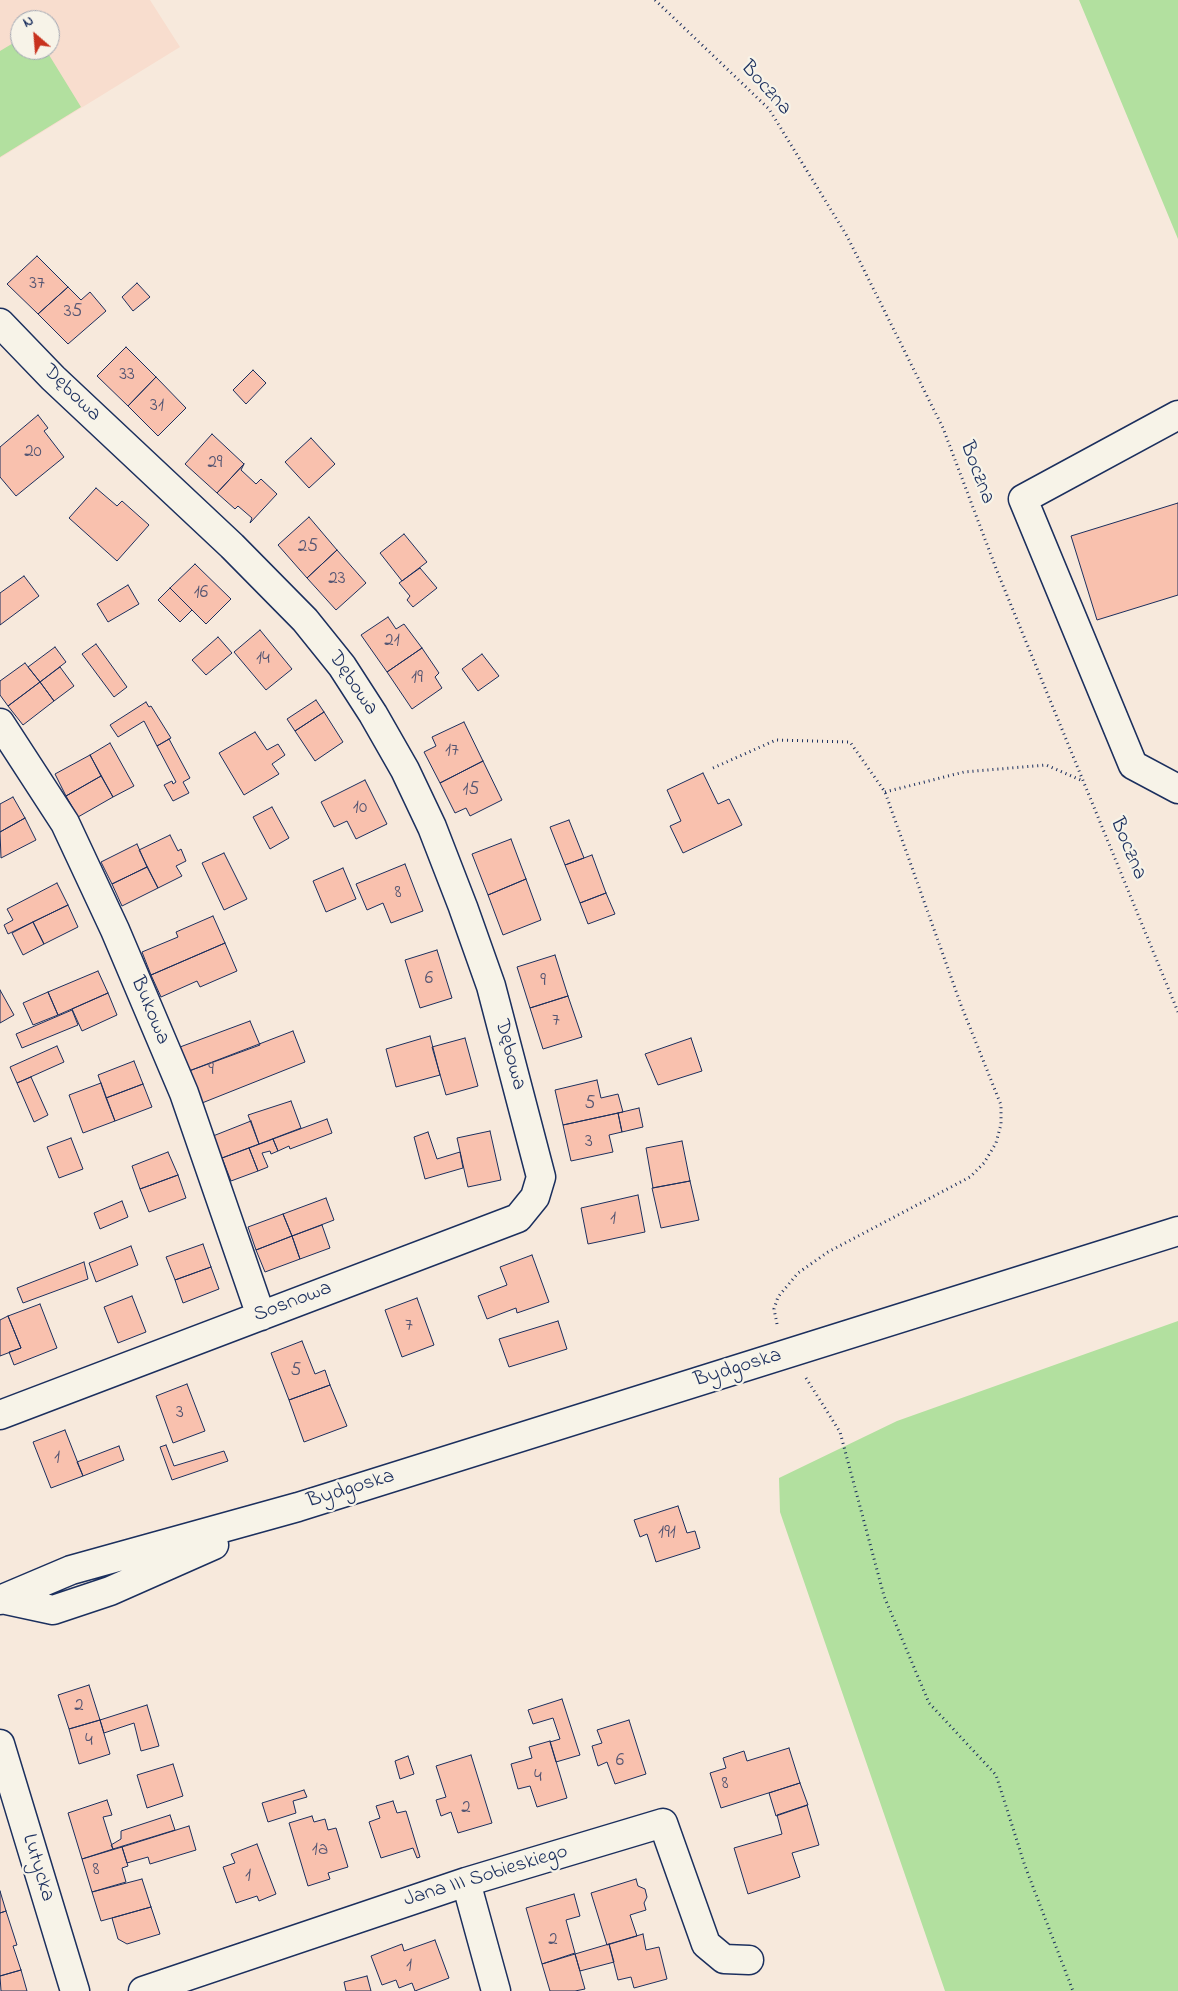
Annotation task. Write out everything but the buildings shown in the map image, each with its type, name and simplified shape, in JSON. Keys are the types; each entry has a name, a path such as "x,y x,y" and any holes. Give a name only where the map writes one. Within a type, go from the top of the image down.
{"street":[{"name":"Dębowa","path":"0,323 53,378 232,546 305,620 342,666 405,770 432,827 491,986 534,1152"},
{"path":"1178,415 1022,499 1134,765 1178,789"},
{"name":"Bukowa","path":"0,724 65,823 115,930 184,1093 261,1316"},
{"name":"Sosnowa","path":"0,1415 518,1218 535,1197 541,1177 534,1152"},
{"name":"Bydgoska","path":"1,1597 53,1610 110,1591 298,1507 1178,1231"},
{"name":"Lutycka","path":"0,1744 74,1991"},
{"name":"Jana III Sobieskiego","path":"154,1989 466,1882 663,1823 706,1944 724,1958 749,1960"},
{"path":"466,1882 496,1991"}],"path":[{"name":"Boczna","path":"656,0 768,109 847,236 943,428 997,571 1178,1012"},
{"path":"713,768 776,740 850,742 885,792 961,1005 994,1083 1001,1105 1001,1124 996,1143 984,1163 970,1177 828,1252 798,1273 783,1289 774,1309 789,1352 824,1404 840,1432 884,1596 930,1703 996,1775 1026,1866 1073,1991"},
{"path":"885,792 964,772 1046,765 1083,781"}],"shaded area":[{"path":"0,0 150,0 180,47 0,158"}],"green space":[{"path":"1079,0 1178,0 1178,239"},
{"path":"10,45 10,60 52,60 81,107 0,157 0,51"},
{"path":"1178,1321 1178,1991 945,1991 780,1512 779,1478 897,1421"}]}
